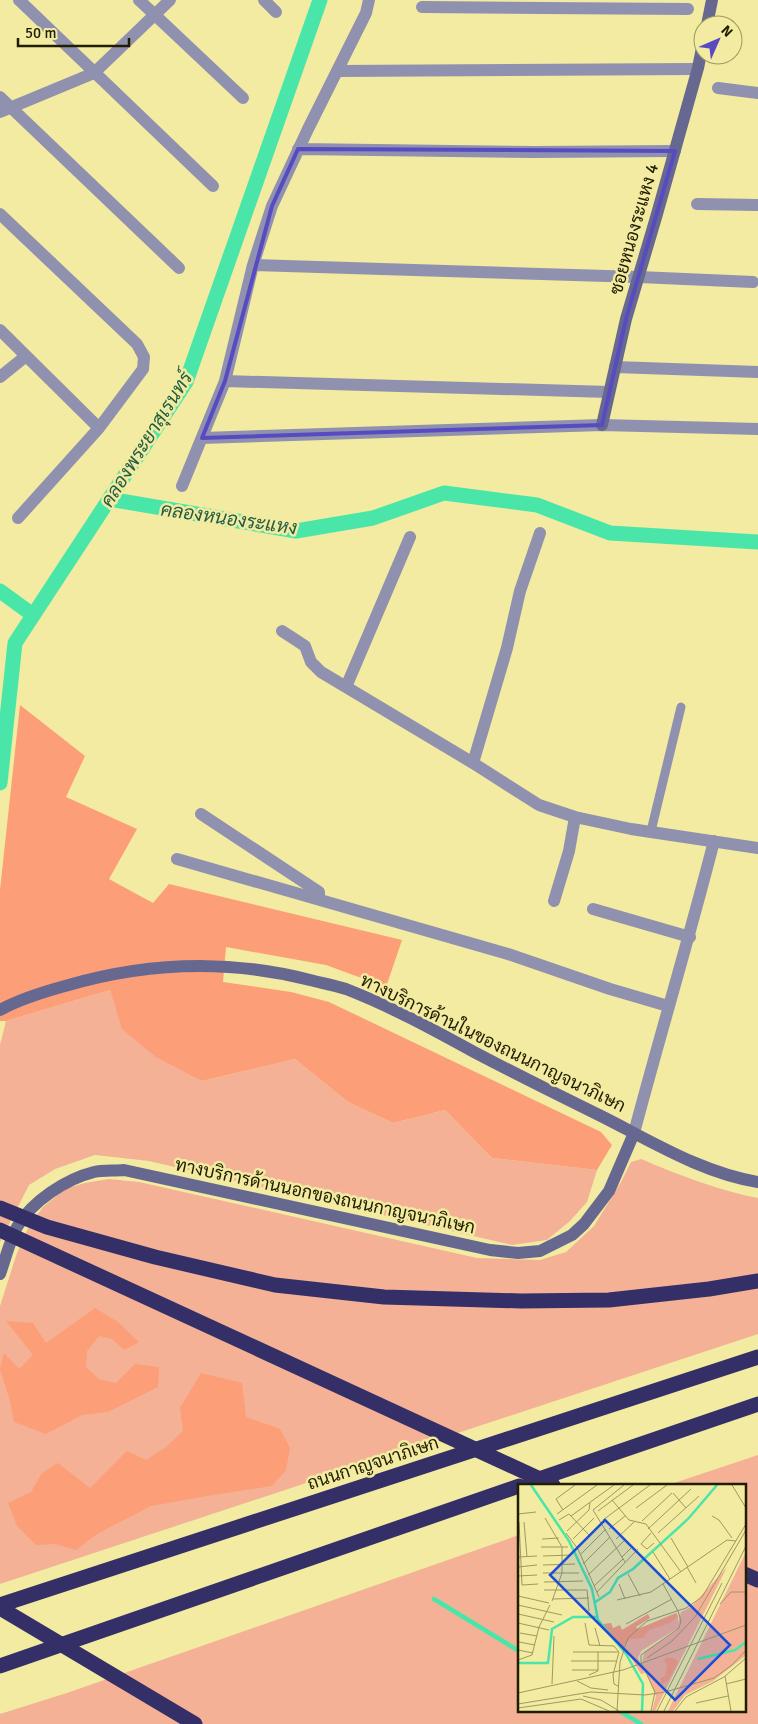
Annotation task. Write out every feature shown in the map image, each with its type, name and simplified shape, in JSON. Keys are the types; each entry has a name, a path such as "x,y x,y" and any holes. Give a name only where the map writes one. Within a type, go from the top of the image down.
{"highway":[{"path":"0,1208 47,1227 155,1257 275,1285 384,1297 512,1301 609,1300 710,1289 758,1281"},
{"path":"0,1230 551,1484"},
{"name":"ถนนกาญจนาภิเษก","path":"0,1606 758,1357"},
{"path":"523,1484 758,1404"},
{"path":"719,1416 758,1410"},
{"path":"0,1666 518,1486"},
{"path":"746,1575 758,1580"},
{"path":"0,1606 195,1724"}],"main road":[{"path":"709,15 712,0"},
{"name":"ซอยหนองระแหง 4","path":"602,425 626,319 699,65"},
{"name":"ทางบริการด้านในของถนนกาญจนาภิเษก","path":"0,1010 48,991 102,975 142,969 175,966 256,968 286,974 344,988 390,1007 501,1066 700,1165 758,1182"},
{"name":"ทางบริการด้านนอกของถนนกาญจนาภิเษก","path":"0,1274 17,1227 34,1207 53,1191 74,1178 96,1172 124,1170 490,1250 518,1253 540,1251 572,1234 584,1224 609,1191 634,1133"}],"street":[{"path":"19,0 213,186"},
{"path":"139,0 243,98"},
{"path":"5,110 94,73 170,0"},
{"path":"264,0 276,12"},
{"path":"182,486 225,381 253,265 272,206 298,149 366,13 369,0"},
{"path":"422,7 537,4 688,9"},
{"path":"337,71 698,69"},
{"path":"718,88 758,93"},
{"path":"0,97 5,110 179,268"},
{"path":"298,149 535,152 675,151"},
{"path":"697,204 758,205"},
{"path":"0,214 137,344 144,357 143,369 99,428 18,518"},
{"path":"253,265 753,282"},
{"path":"0,330 99,428"},
{"path":"0,377 26,356"},
{"path":"615,367 758,372"},
{"path":"225,381 609,392"},
{"path":"202,438 602,425 758,429"},
{"path":"473,763 507,648 520,591 540,533"},
{"path":"346,687 410,537"},
{"path":"282,630 305,646 311,662 321,672 539,805 575,817 631,829 758,848"},
{"path":"201,814 317,896"},
{"path":"554,901 569,851 575,817"},
{"path":"634,1133 669,1003 690,937 714,841"},
{"path":"177,859 306,897 317,896 510,947 669,1003"},
{"path":"593,909 690,937"}],"lane":[{"path":"651,831 682,707"}],"highlighted area":[{"path":"298,149 675,151 626,319 602,425 202,438 225,381 272,206"}],"shaded area":[{"path":"20,705 85,756 66,797 137,829 109,879 153,903 169,884 402,940 386,987 326,965 226,947 223,982 291,992 329,1002 601,1132 612,1145 597,1170 492,1158 445,1110 393,1123 348,1102 295,1059 202,1081 156,1057 122,1029 110,990 6,1021 0,1021 0,890"},
{"path":"110,990 123,1029 202,1081 295,1059 348,1102 393,1123 445,1110 492,1158 597,1170 587,1202 570,1221 547,1240 512,1245 149,1161 95,1155 55,1169 29,1185 0,1242 0,1045 6,1021"},
{"path":"641,1159 698,1182 758,1198 758,1334 0,1584 0,1306 17,1253 29,1226 43,1207 65,1189 109,1179 139,1182 477,1258 540,1260 566,1252 594,1226 631,1162"},
{"path":"95,1308 118,1322 139,1342 124,1350 112,1339 99,1336 87,1351 86,1367 99,1379 116,1383 135,1364 159,1367 158,1387 108,1412 82,1415 46,1434 14,1422 0,1369 4,1353 19,1369 33,1355 6,1321 33,1323 46,1343"},
{"path":"201,1373 242,1383 246,1417 280,1429 290,1448 286,1470 272,1486 151,1506 97,1534 76,1550 55,1544 36,1545 17,1526 8,1503 31,1492 42,1473 58,1463 90,1488 127,1451 146,1460 165,1448 183,1431 180,1408"},
{"path":"758,1455 758,1724 0,1724 0,1714 67,1693 518,1535 518,1712 746,1712 746,1484 671,1484"}],"waterway":[{"name":"คลองพระยาสุเรนทร์","path":"0,783 15,643 186,382 320,0"},
{"name":"คลองหนองระแหง","path":"109,499 296,531 373,518 444,493 537,505 610,533 758,542"},
{"path":"0,591 33,615"},
{"path":"434,1599 518,1650"},
{"path":"621,1712 641,1724"}]}
